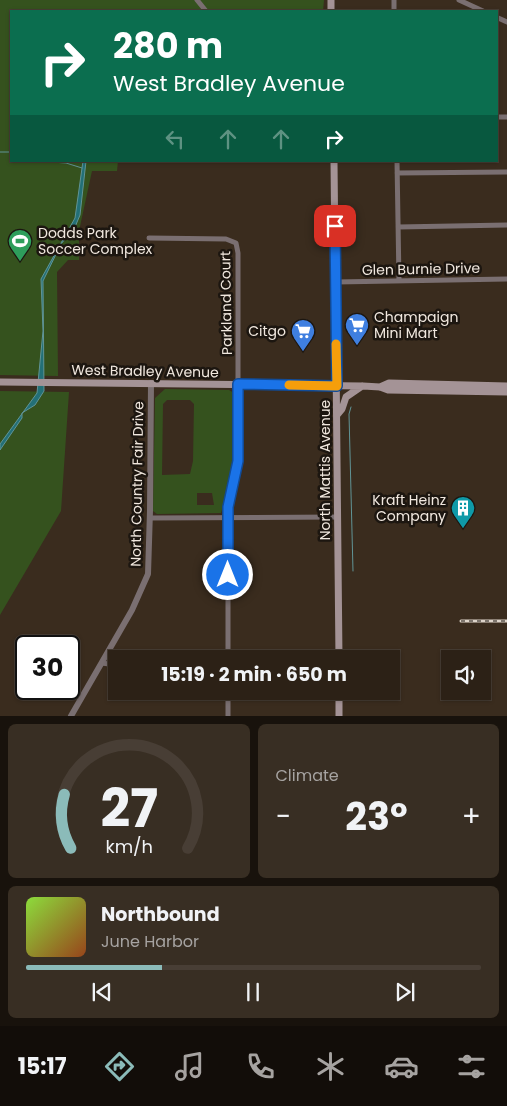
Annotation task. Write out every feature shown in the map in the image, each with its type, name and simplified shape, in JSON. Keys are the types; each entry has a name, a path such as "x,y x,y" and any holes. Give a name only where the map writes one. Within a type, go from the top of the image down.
{"main road":[{"name":"North Mattis Avenue","path":"334,162 339,650"},
{"name":"West Bradley Avenue","path":"0,382 363,386 380,387 388,390 507,392"},
{"name":"West Bradley Avenue","path":"380,387 389,383 507,386"},
{"path":"337,415 342,409 346,397 363,386"},
{"path":"339,700 339,716"}],"street":[{"path":"197,0 205,10"},
{"path":"459,0 481,10"},
{"path":"397,162 399,281"},
{"path":"397,173 507,172"},
{"path":"398,227 507,225"},
{"name":"Parkland Court","path":"149,238 226,239 236,243 238,253 237,466 230,496 228,517 228,650"},
{"name":"Glen Burnie Drive","path":"336,282 507,279"},
{"name":"North Country Fair Drive","path":"71,716 145,585 149,563 150,384"},
{"path":"150,518 338,517"},
{"path":"102,663 108,664"},
{"path":"228,700 228,716"}],"green space":[{"path":"0,0 324,0 323,10 10,10 10,162 118,162 117,171 92,171 79,231 79,260 68,260 57,272 58,376 0,375"},
{"path":"165,389 229,390 234,393 233,471 221,513 157,514 153,511 155,398","holes":["167,400 190,400 194,404 193,461 190,474 162,475 163,404","197,493 212,493 214,505 197,505"]},
{"path":"0,391 69,392 61,511 0,615"}],"water":[{"path":"83,162 86,162 80,215 75,227 61,244 43,281 44,391 35,405 23,412 37,393 43,331 41,279 75,218"},
{"path":"22,414 22,418 0,450 0,444"}],"waterway":[{"path":"0,152 10,152"},
{"path":"52,162 66,163 82,168"},
{"path":"351,407 349,414 353,571"}],"railway":[{"path":"461,621 507,621"}],"slow traffic":[{"path":"289,385 337,386 336,344"}],"place":[{"name":"Dodds Park Soccer Complex","path":"20,262"},
{"name":"Champaign Mini Mart","path":"357,346"},
{"name":"Citgo","path":"303,352"},
{"name":"Kraft Heinz Company","path":"463,529"}],"route":[{"path":"228,575 228,507 236,478 238,461 238,384 337,386 335,226"}]}
